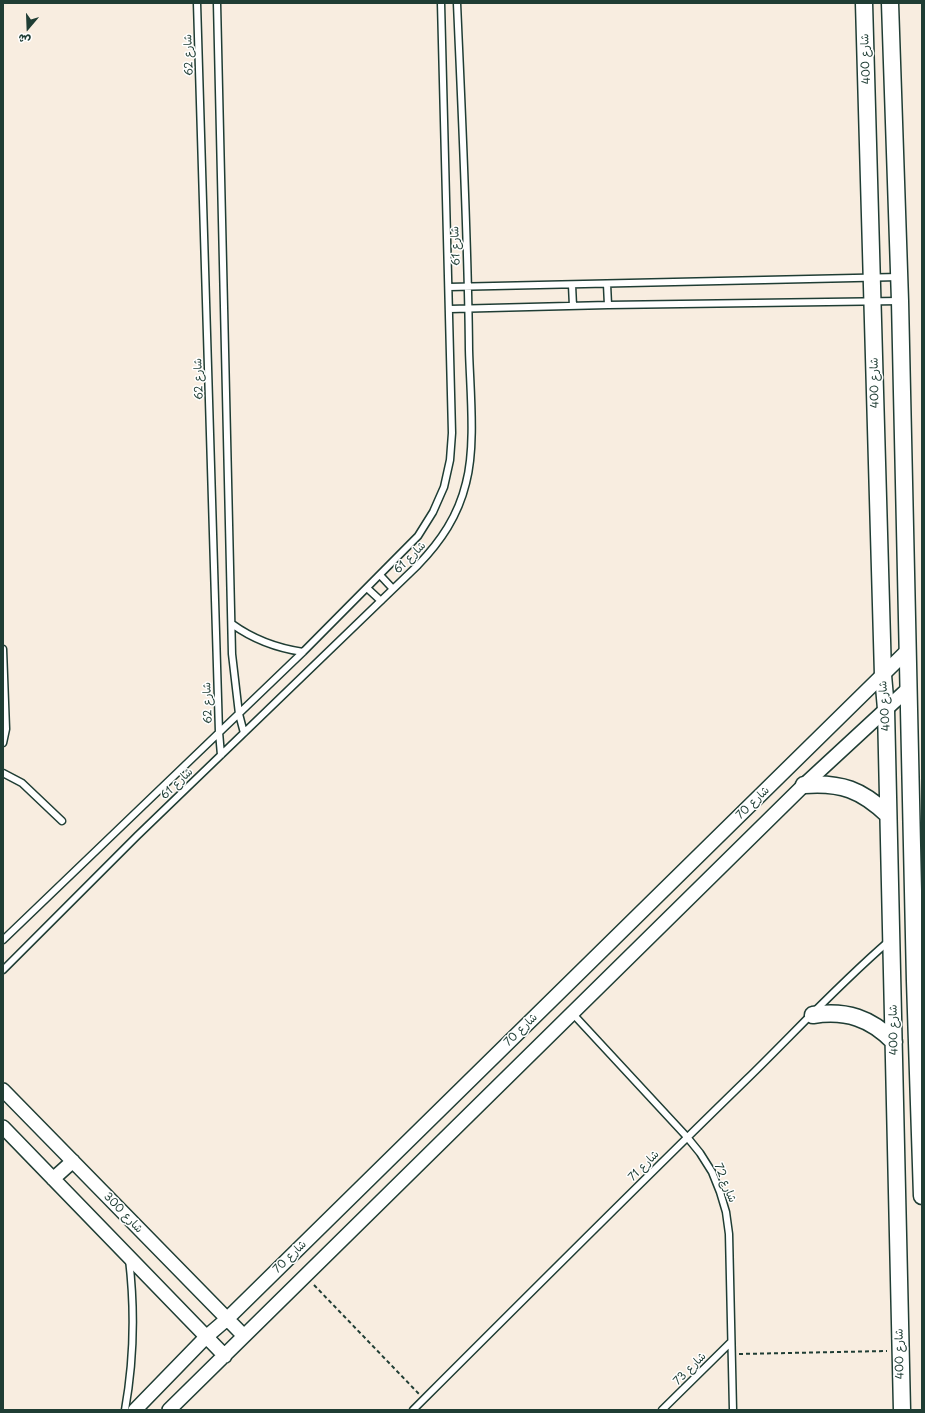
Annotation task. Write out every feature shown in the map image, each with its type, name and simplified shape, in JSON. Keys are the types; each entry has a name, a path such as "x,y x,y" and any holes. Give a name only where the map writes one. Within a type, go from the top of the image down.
{"street":[{"name":"شارع 400","path":"864,3 883,675 886,709 902,1410"},
{"name":"شارع 400","path":"890,3 900,301 915,973 922,1196"},
{"name":"شارع 70","path":"135,1410 206,1337 227,1319 908,650"},
{"name":"شارع 70","path":"169,1410 306,1277 804,785 909,688"},
{"path":"804,785 822,783 858,792 874,801 888,815"},
{"path":"813,1015 828,1012 858,1016 871,1022 884,1031 894,1042"},
{"name":"شارع 300","path":"3,1090 244,1336"},
{"path":"3,1127 225,1356"},
{"path":"53,1179 73,1161"}],"lane":[{"name":"شارع 62","path":"197,3 219,732 222,755"},
{"path":"217,3 232,654 239,714 244,733"},
{"name":"شارع 61","path":"3,940 303,652 418,536 433,512 444,487 450,460 452,433 441,3"},
{"name":"شارع 61","path":"3,970 393,589 435,547 449,527 459,505 466,482 470,458 469,309 457,3"},
{"path":"449,288 899,277"},
{"path":"607,284 608,305"},
{"path":"572,285 573,306"},
{"path":"450,310 608,305 900,301"},
{"path":"380,575 393,589"},
{"path":"367,588 380,601"},
{"path":"232,624 265,644 303,652"},
{"path":"3,648 6,729 3,743"},
{"path":"3,773 22,783 62,821"},
{"name":"شارع 71","path":"413,1410 687,1137 813,1015 843,982 892,938"},
{"name":"شارع 72","path":"573,1014 687,1137 700,1153 712,1172 726,1212 729,1234 733,1410"},
{"path":"125,1410 132,1358 134,1324 129,1258"},
{"name":"شارع 73","path":"662,1410 731,1342"}],"path":[{"path":"306,1277 424,1399"},
{"path":"732,1355 900,1350"}],"shaded area":[{"path":"3,3 922,3 922,1410 3,1410"}]}
